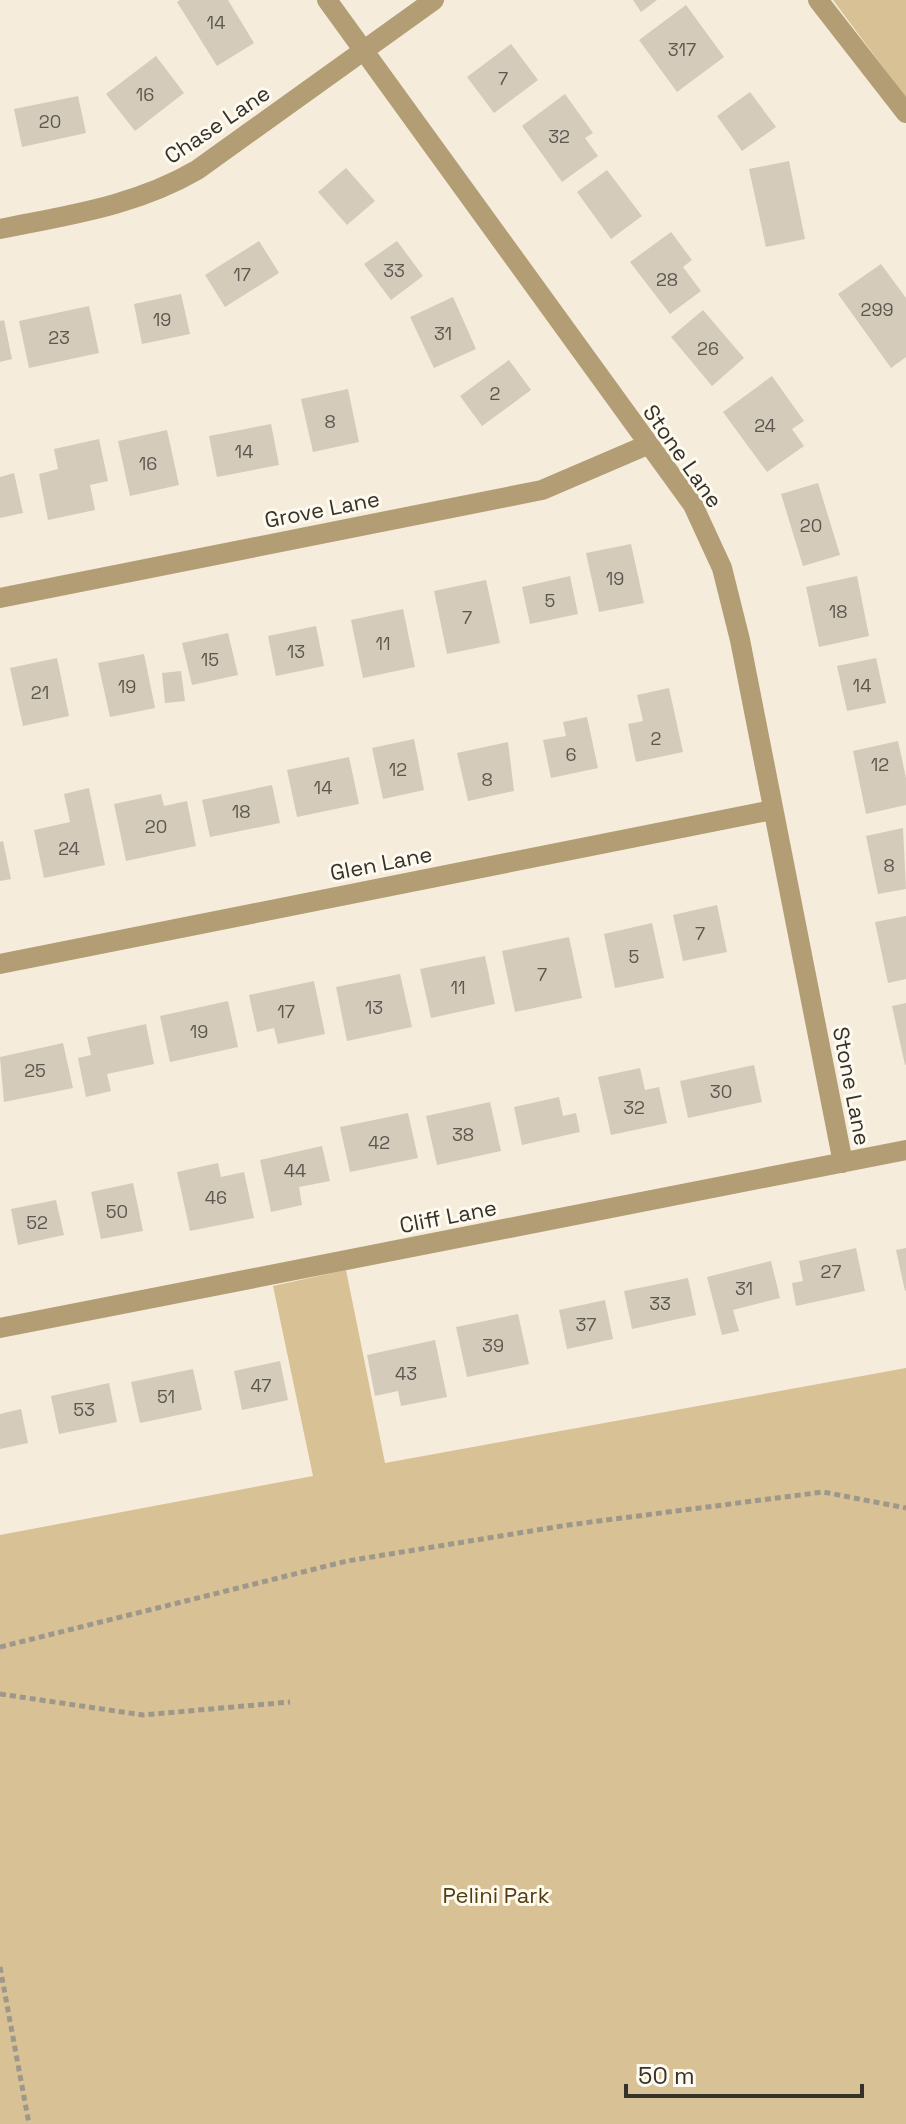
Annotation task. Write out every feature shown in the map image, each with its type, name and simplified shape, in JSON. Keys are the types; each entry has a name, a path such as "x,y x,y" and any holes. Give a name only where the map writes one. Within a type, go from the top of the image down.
{"street":[{"name":"Stone Lane","path":"327,0 693,505 722,568 740,640 843,1163"},
{"name":"Chase Lane","path":"0,229 122,205 160,191 197,170 434,0"},
{"path":"818,0 906,113"},
{"name":"Grove Lane","path":"0,598 542,490 647,445"},
{"name":"Glen Lane","path":"0,964 772,810"},
{"name":"Cliff Lane","path":"0,1328 906,1150"}],"path":[{"path":"0,1647 347,1561 568,1525 823,1492 906,1508"},
{"path":"0,1694 143,1715 290,1702"},
{"path":"0,1967 29,2124"}],"green space":[{"path":"833,0 906,0 906,98"},
{"name":"Pelini Park","path":"346,1270 385,1463 906,1368 906,2124 0,2124 0,1535 313,1476 273,1286"}],"building":[{"path":"228,0 254,43 217,66 177,2"},
{"path":"633,0 657,0 641,12"},
{"path":"686,5 724,57 677,92 639,40"},
{"path":"511,44 538,80 494,113 467,77"},
{"path":"156,56 184,93 135,131 106,94"},
{"path":"750,92 776,127 742,151 717,116"},
{"path":"565,94 593,133 585,138 598,156 562,182 522,126"},
{"path":"78,96 86,133 22,147 14,109"},
{"path":"789,161 805,239 766,247 749,169"},
{"path":"346,168 375,201 347,225 318,192"},
{"path":"607,170 642,216 611,239 577,192"},
{"path":"671,232 692,260 683,267 701,291 670,314 630,262"},
{"path":"259,241 279,273 225,307 205,275"},
{"path":"397,241 423,276 391,300 364,264"},
{"path":"881,264 906,298 906,357 891,368 838,294"},
{"path":"181,294 190,334 142,344 134,304"},
{"path":"453,297 476,349 434,368 410,317"},
{"path":"89,306 99,353 29,368 19,321"},
{"path":"703,310 744,358 712,386 671,337"},
{"path":"4,320 12,359 0,362 0,321"},
{"path":"509,360 531,390 482,426 460,396"},
{"path":"772,376 804,421 792,429 804,446 767,472 723,412"},
{"path":"348,389 359,442 313,452 301,399"},
{"path":"271,424 279,465 217,477 209,436"},
{"path":"167,430 179,485 130,496 118,441"},
{"path":"99,439 108,481 90,485 95,510 48,520 39,474 58,469 54,449"},
{"path":"14,473 23,513 0,518 0,477"},
{"path":"818,483 840,555 803,566 781,494"},
{"path":"631,544 644,603 599,612 586,553"},
{"path":"570,576 578,614 530,624 522,587"},
{"path":"857,576 869,636 819,647 806,587"},
{"path":"486,580 500,643 447,654 434,591"},
{"path":"403,609 415,667 363,678 351,620"},
{"path":"316,626 324,666 276,676 268,636"},
{"path":"228,633 238,675 192,685 182,643"},
{"path":"144,654 155,708 110,717 98,663"},
{"path":"57,658 69,716 23,726 10,668"},
{"path":"876,658 886,703 847,711 837,666"},
{"path":"181,671 185,701 165,703 162,673"},
{"path":"669,688 683,752 636,762 628,724 643,721 637,695"},
{"path":"587,717 598,768 551,778 543,740 566,736 563,722"},
{"path":"414,739 424,790 383,799 372,748"},
{"path":"898,741 906,778 906,805 866,814 853,751"},
{"path":"508,742 514,791 468,801 457,753"},
{"path":"349,757 359,804 297,817 287,770"},
{"path":"272,785 280,823 210,837 202,800"},
{"path":"89,788 105,865 44,878 34,830 70,822 64,794"},
{"path":"161,794 164,806 187,801 196,846 126,861 114,804"},
{"path":"903,828 906,889 878,894 866,836"},
{"path":"3,841 11,879 0,881 0,842"},
{"path":"717,905 727,952 683,961 673,915"},
{"path":"906,916 906,979 888,983 875,922"},
{"path":"652,923 664,978 615,988 604,934"},
{"path":"569,937 582,998 515,1012 502,951"},
{"path":"485,956 495,1004 431,1018 420,969"},
{"path":"400,974 412,1027 347,1041 336,987"},
{"path":"314,981 325,1034 278,1044 274,1028 257,1032 249,995"},
{"path":"228,1001 238,1047 170,1062 160,1016"},
{"path":"906,1003 906,1064 905,1065 892,1006"},
{"path":"146,1024 154,1064 107,1074 111,1091 86,1097 78,1058 91,1055 87,1037"},
{"path":"63,1043 73,1088 4,1102 0,1057"},
{"path":"754,1065 762,1102 688,1118 680,1081"},
{"path":"640,1068 645,1090 659,1087 667,1123 611,1135 598,1077"},
{"path":"559,1097 563,1116 576,1113 580,1132 522,1145 514,1107"},
{"path":"490,1102 501,1151 437,1165 426,1116"},
{"path":"408,1113 418,1158 350,1172 340,1127"},
{"path":"322,1146 330,1181 299,1187 302,1205 271,1212 260,1160"},
{"path":"218,1163 221,1177 244,1172 254,1218 190,1231 177,1172"},
{"path":"133,1183 143,1231 101,1239 91,1192"},
{"path":"56,1200 64,1235 18,1245 11,1209"},
{"path":"856,1248 865,1291 796,1306 792,1283 803,1281 799,1261"},
{"path":"906,1248 906,1290 905,1291 896,1250"},
{"path":"771,1261 780,1298 733,1310 739,1331 722,1335 707,1277"},
{"path":"688,1278 696,1315 632,1329 624,1291"},
{"path":"605,1300 613,1339 567,1349 559,1310"},
{"path":"518,1314 529,1364 467,1377 456,1327"},
{"path":"435,1340 447,1397 401,1406 398,1391 375,1396 367,1355"},
{"path":"280,1361 288,1400 242,1410 234,1371"},
{"path":"193,1369 202,1410 140,1423 131,1382"},
{"path":"109,1383 117,1422 59,1434 51,1396"},
{"path":"21,1409 28,1443 0,1449 0,1414"}]}
